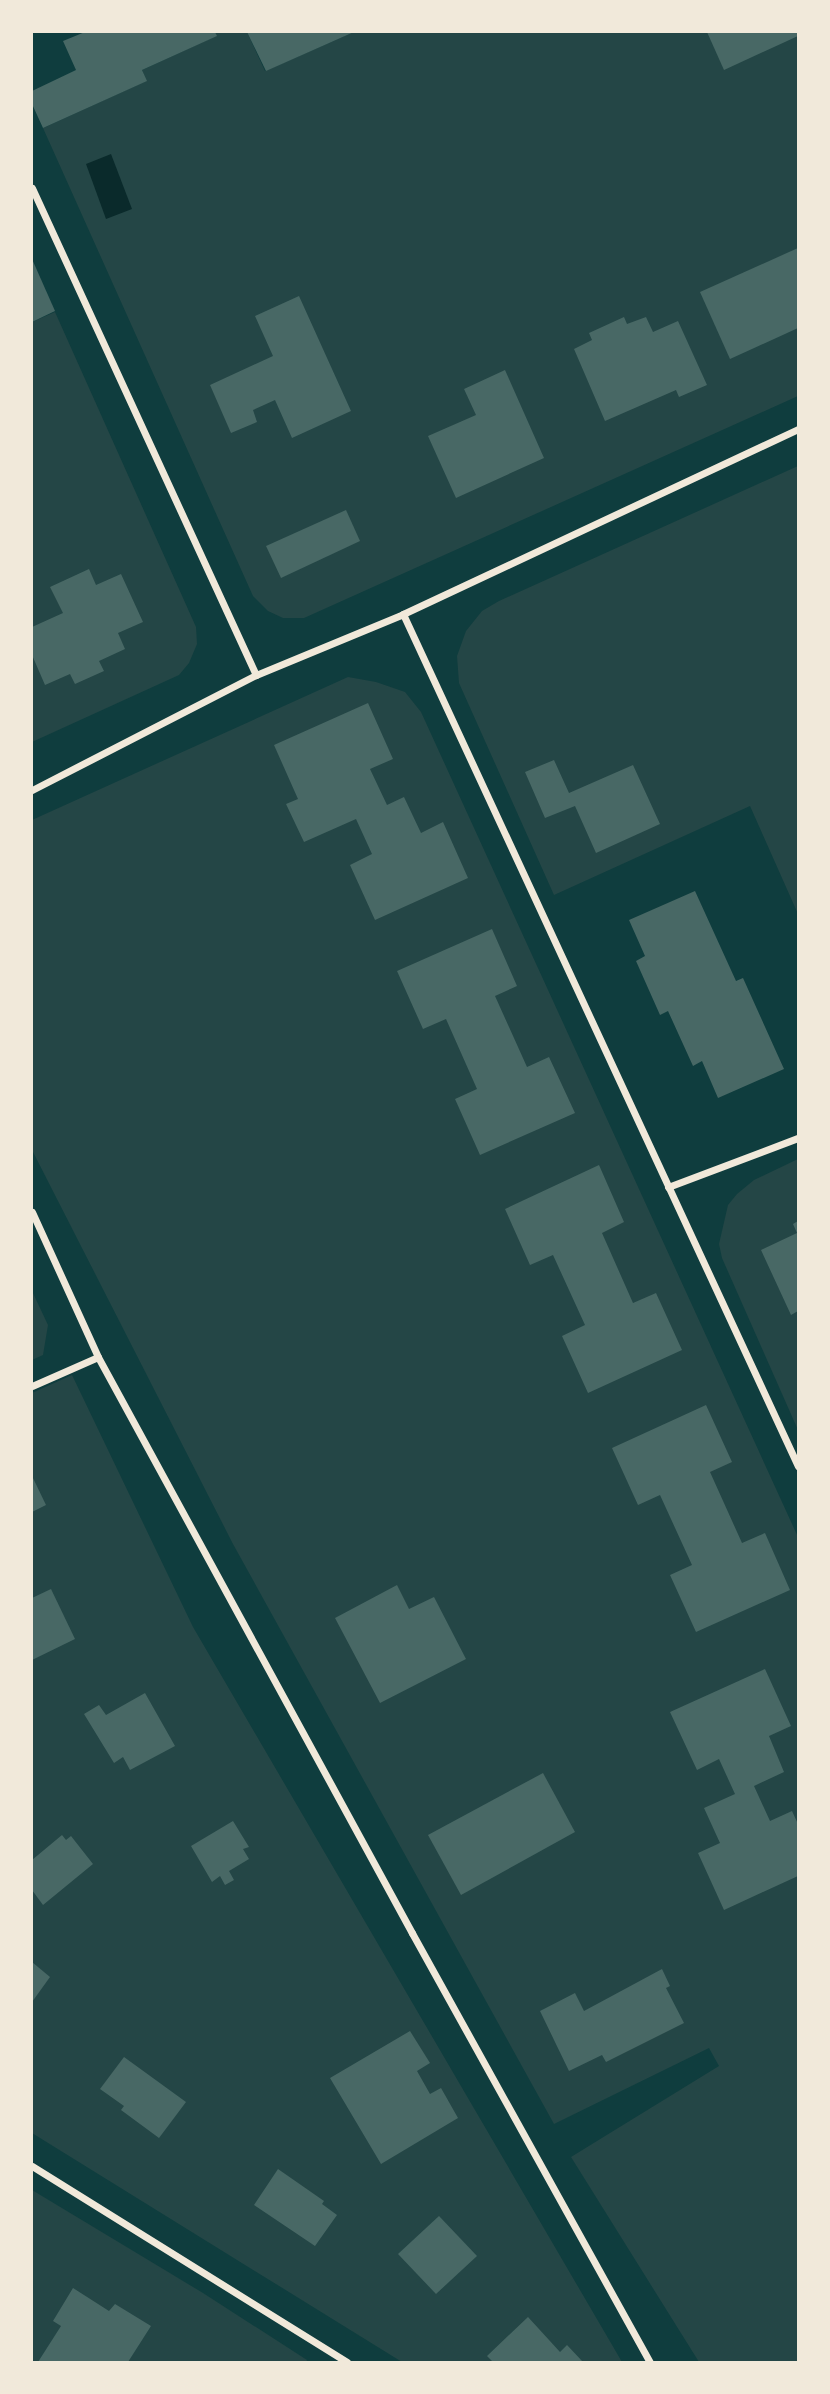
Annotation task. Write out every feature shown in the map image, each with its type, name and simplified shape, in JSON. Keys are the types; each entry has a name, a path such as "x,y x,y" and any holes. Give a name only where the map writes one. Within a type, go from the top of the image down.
{"street":[{"path":"32,188 256,675"},
{"path":"32,790 256,675 402,614 799,429"},
{"path":"402,614 799,1466"},
{"path":"668,1187 799,1138"},
{"path":"32,1212 98,1357 650,2362"},
{"path":"32,1386 98,1357"},
{"path":"32,2166 347,2362"}],"shaded area":[{"path":"215,32 247,32 265,71 354,32 798,32 798,396 304,618 283,618 268,611 253,596 43,128 146,81 142,70 216,36"},
{"path":"111,154 132,209 106,219 86,164"},
{"path":"55,312 196,627 197,644 189,663 179,675 32,742 32,322"},
{"path":"798,466 798,914 750,806 554,895 459,683 457,656 466,631 482,611 499,601"},
{"path":"348,677 376,682 405,692 421,712 798,1537 798,2362 699,2362 571,2157 719,2066 709,2048 554,2124 233,1544 32,1150 32,820"},
{"path":"798,1159 798,1430 722,1258 719,1244 728,1205 737,1194 754,1180"},
{"path":"32,1291 48,1325 43,1355 32,1360"},
{"path":"72,1375 193,1627 622,2362 402,2362 32,2133 32,1393"},
{"path":"32,2190 203,2293 307,2360 306,2362 32,2362"}],"building":[{"path":"85,32 215,32 217,36 142,70 147,81 43,128 32,104 32,91 76,70 63,41"},
{"path":"247,32 354,32 266,71"},
{"path":"707,32 798,32 798,36 724,70"},
{"path":"798,248 798,328 730,359 700,292"},
{"path":"32,259 55,311 32,322"},
{"path":"299,296 351,411 292,438 275,400 253,410 257,422 231,433 210,385 273,356 255,316"},
{"path":"624,317 627,324 646,317 653,332 678,321 707,385 679,397 676,390 605,421 574,349 592,340 589,333"},
{"path":"505,370 544,458 456,498 428,436 476,415 464,389"},
{"path":"346,510 360,541 281,578 266,546"},
{"path":"89,569 96,585 121,574 143,622 118,633 125,649 99,661 104,671 75,684 70,674 45,685 32,655 32,627 63,613 50,587"},
{"path":"368,703 393,759 370,769 387,805 404,797 421,833 443,822 468,878 375,920 350,865 372,854 356,819 304,842 286,804 298,799 274,745"},
{"path":"554,760 569,793 633,765 660,824 596,853 575,806 545,818 525,772"},
{"path":"695,891 736,981 743,978 784,1069 718,1098 702,1061 693,1066 668,1011 660,1015 636,961 645,956 629,920"},
{"path":"492,929 517,986 495,996 527,1067 549,1057 575,1113 480,1155 455,1099 477,1089 446,1019 423,1029 397,971"},
{"path":"599,1165 624,1222 602,1233 633,1303 656,1293 682,1350 588,1393 562,1336 585,1325 553,1255 530,1265 505,1209"},
{"path":"798,1221 798,1311 791,1315 761,1250 797,1233 793,1224"},
{"path":"706,1405 732,1462 710,1472 742,1543 765,1533 790,1590 696,1632 670,1575 692,1565 660,1495 638,1505 612,1448"},
{"path":"32,1476 46,1505 32,1512"},
{"path":"397,1585 409,1609 434,1597 466,1659 380,1703 335,1618"},
{"path":"51,1589 75,1639 32,1660 32,1598"},
{"path":"765,1669 791,1726 769,1736 784,1772 754,1786 770,1821 792,1811 798,1824 798,1876 724,1910 698,1853 720,1843 704,1808 735,1794 719,1759 697,1770 670,1712"},
{"path":"145,1693 175,1746 130,1770 123,1757 114,1763 84,1714 99,1705 106,1715"},
{"path":"543,1773 575,1832 461,1895 428,1835"},
{"path":"233,1821 249,1847 243,1849 249,1859 229,1871 234,1880 225,1885 220,1876 212,1882 191,1846"},
{"path":"62,1835 66,1840 71,1836 93,1864 43,1905 32,1890 32,1860"},
{"path":"32,1962 50,1977 32,2002"},
{"path":"662,1969 670,1986 666,1988 684,2023 606,2062 602,2055 569,2071 540,2011 575,1993 584,2011"},
{"path":"410,2031 430,2063 417,2071 430,2094 441,2088 458,2118 381,2164 330,2078"},
{"path":"124,2057 186,2102 159,2138 121,2110 124,2106 100,2089"},
{"path":"278,2169 324,2201 322,2204 337,2215 315,2246 254,2205"},
{"path":"439,2216 477,2256 436,2294 398,2254"},
{"path":"73,2288 109,2311 115,2304 151,2326 128,2362 38,2362 61,2326 53,2321"},
{"path":"528,2317 560,2352 567,2345 583,2362 493,2362 487,2356"}]}
